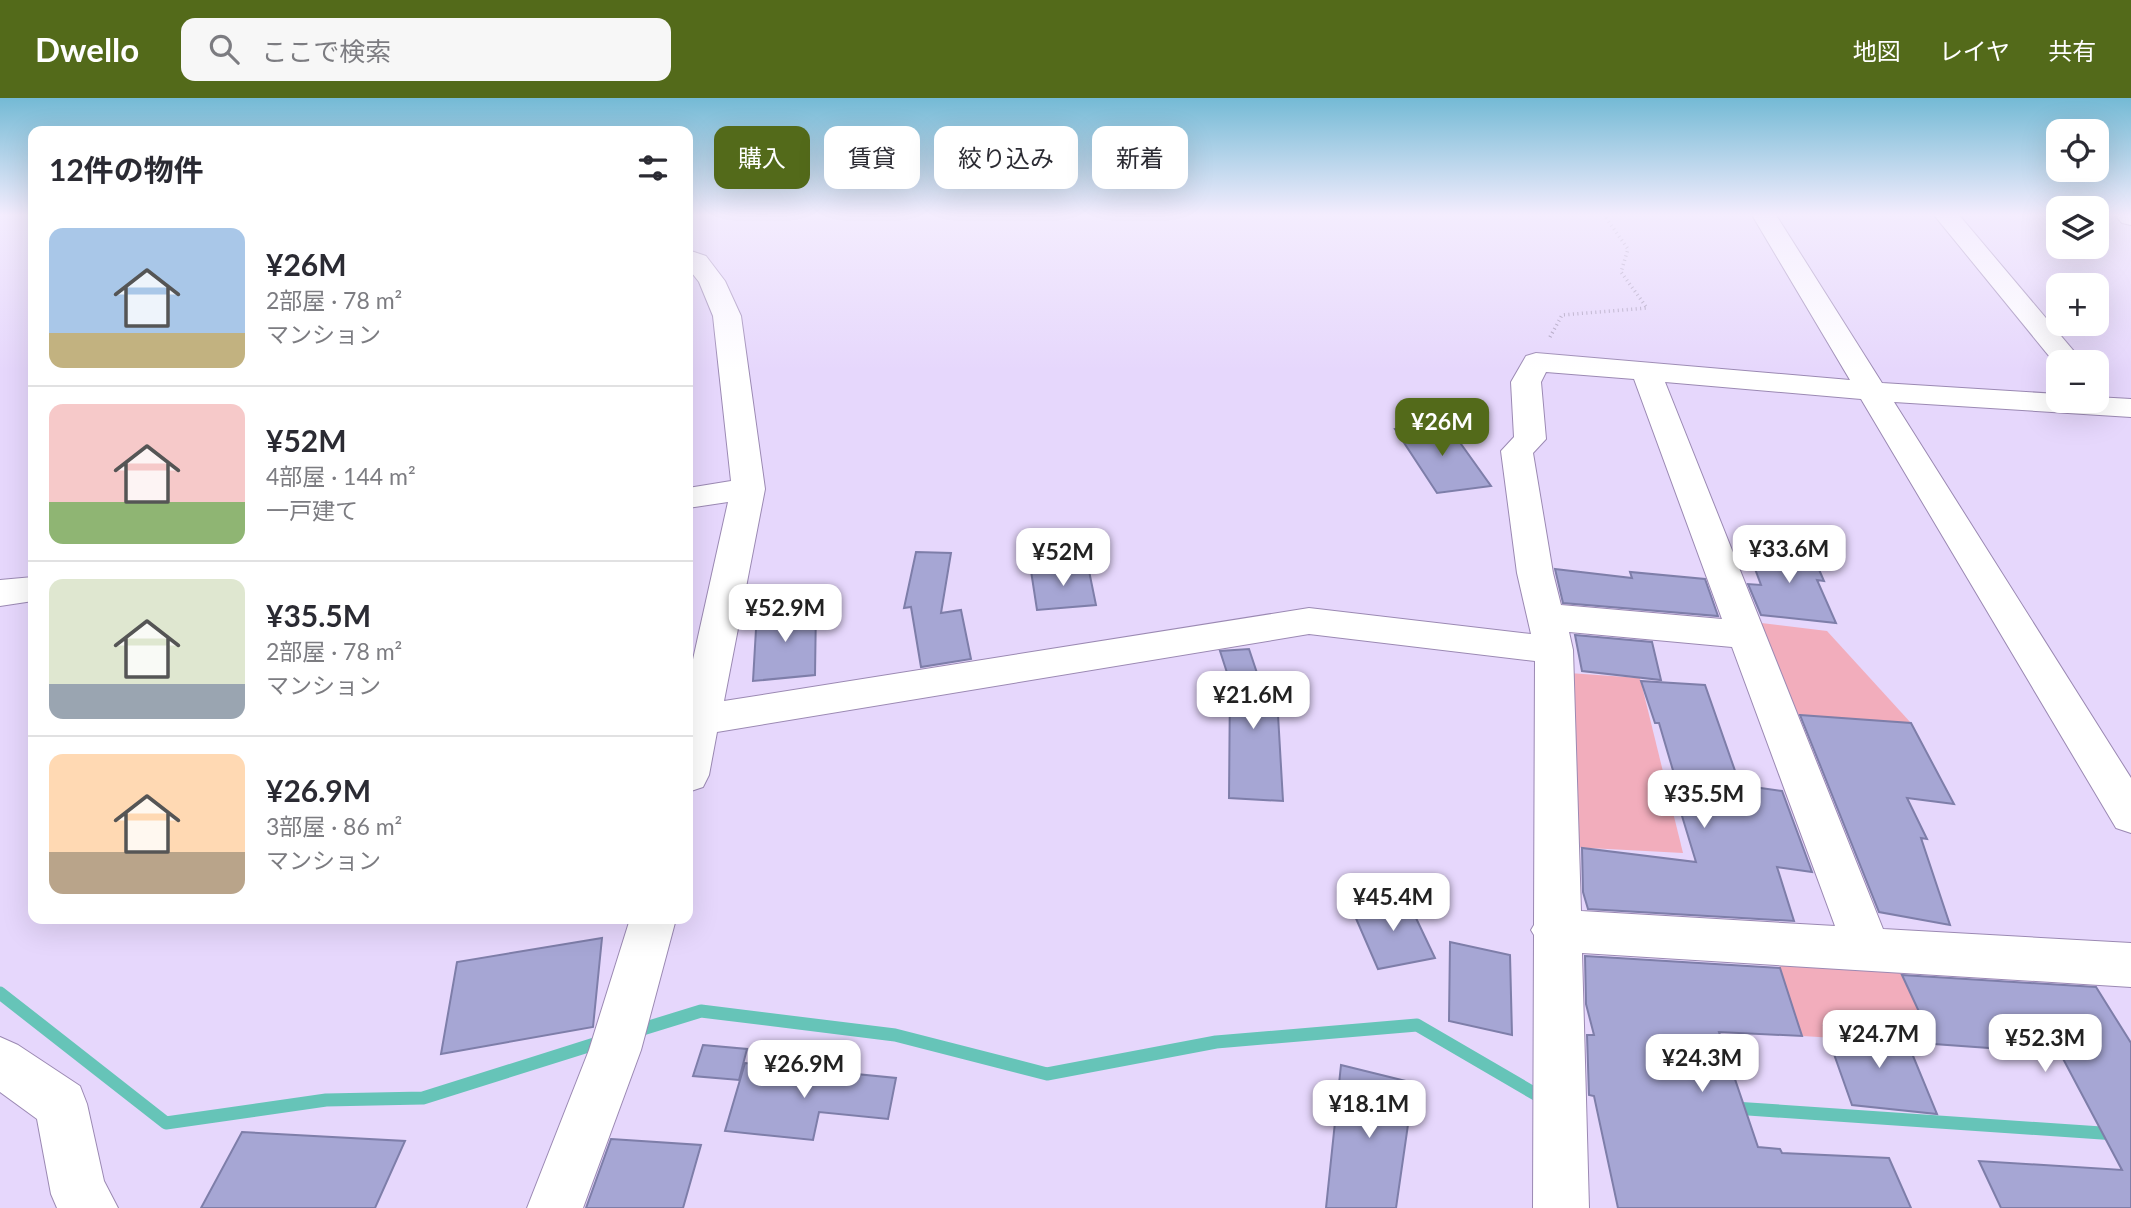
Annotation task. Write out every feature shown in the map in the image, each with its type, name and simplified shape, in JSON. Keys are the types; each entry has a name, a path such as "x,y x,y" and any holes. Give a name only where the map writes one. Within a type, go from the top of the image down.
{"street":[{"path":"693,748 748,489 727,316 712,281 701,267"},
{"path":"1796,267 2131,816"},
{"path":"1989,267 2059,350"},
{"path":"1561,1208 1550,633 1535,573 1517,450 1530,439 1527,382 1536,362 1872,391 2111,403 2131,436"},
{"path":"1646,372 1867,948"},
{"path":"693,497 748,489"},
{"path":"0,593 28,590"},
{"path":"698,720 1309,621 1550,633 1746,635"},
{"path":"555,1208 615,1050 652,924"},
{"path":"1555,930 2131,965"},
{"path":"0,1062 61,1104 79,1194 90,1208"}],"path":[{"path":"1536,362 1562,315 1647,308 1621,272 1623,267"}],"shaded area":[{"path":"1753,622 1827,631 1911,723 1791,714"},
{"path":"1569,673 1640,678 1683,853 1570,847"},
{"path":"1777,959 1896,963 1934,1044 1802,1036"}],"building":[{"path":"1446,423 1491,486 1437,493 1395,429"},
{"path":"1746,545 1811,551 1824,581 1817,580 1836,623 1761,615 1748,584 1761,585"},
{"path":"916,552 951,553 941,613 961,610 971,659 921,667 911,607 904,608"},
{"path":"1088,566 1096,605 1037,610 1031,571"},
{"path":"1555,569 1632,578 1630,572 1705,579 1718,616 1563,603"},
{"path":"816,606 815,675 753,681 757,612"},
{"path":"1575,635 1652,642 1661,680 1582,671"},
{"path":"1249,649 1259,679 1276,680 1283,801 1229,798 1230,682 1220,651"},
{"path":"1641,681 1705,685 1740,785 1782,791 1812,872 1777,867 1794,921 1588,909 1583,892 1582,848 1696,862 1672,783 1677,784 1659,723 1655,723"},
{"path":"1800,715 1911,723 1954,804 1907,798 1927,839 1921,838 1950,925 1879,912"},
{"path":"1406,897 1435,958 1378,969 1351,907"},
{"path":"602,938 593,1027 441,1054 457,962"},
{"path":"1450,942 1510,955 1512,1035 1449,1021"},
{"path":"1585,956 1780,968 1802,1036 1719,1032 1758,1147 1780,1149 1782,1153 1889,1158 1911,1208 1618,1208 1594,1096 1589,1095 1587,1035 1594,1035 1586,1004"},
{"path":"1902,975 2096,987 2131,1043 2131,1208 2001,1208 1979,1161 2122,1170 2060,1053 1934,1044"},
{"path":"1824,1026 1904,1034 1937,1114 1852,1105"},
{"path":"703,1045 747,1049 739,1080 693,1076"},
{"path":"745,1063 896,1078 888,1119 819,1112 813,1140 725,1131"},
{"path":"1341,1065 1414,1083 1396,1208 1326,1208"},
{"path":"242,1132 405,1141 375,1208 201,1208"},
{"path":"611,1139 701,1145 683,1208 586,1208"}],"waterway":[{"path":"0,993 166,1123 326,1100 423,1098 604,1041"},
{"path":"636,1031 701,1011 895,1035 1047,1074 1216,1042 1417,1025 1537,1095 1547,1096"},
{"path":"1734,1108 2131,1135"}]}
